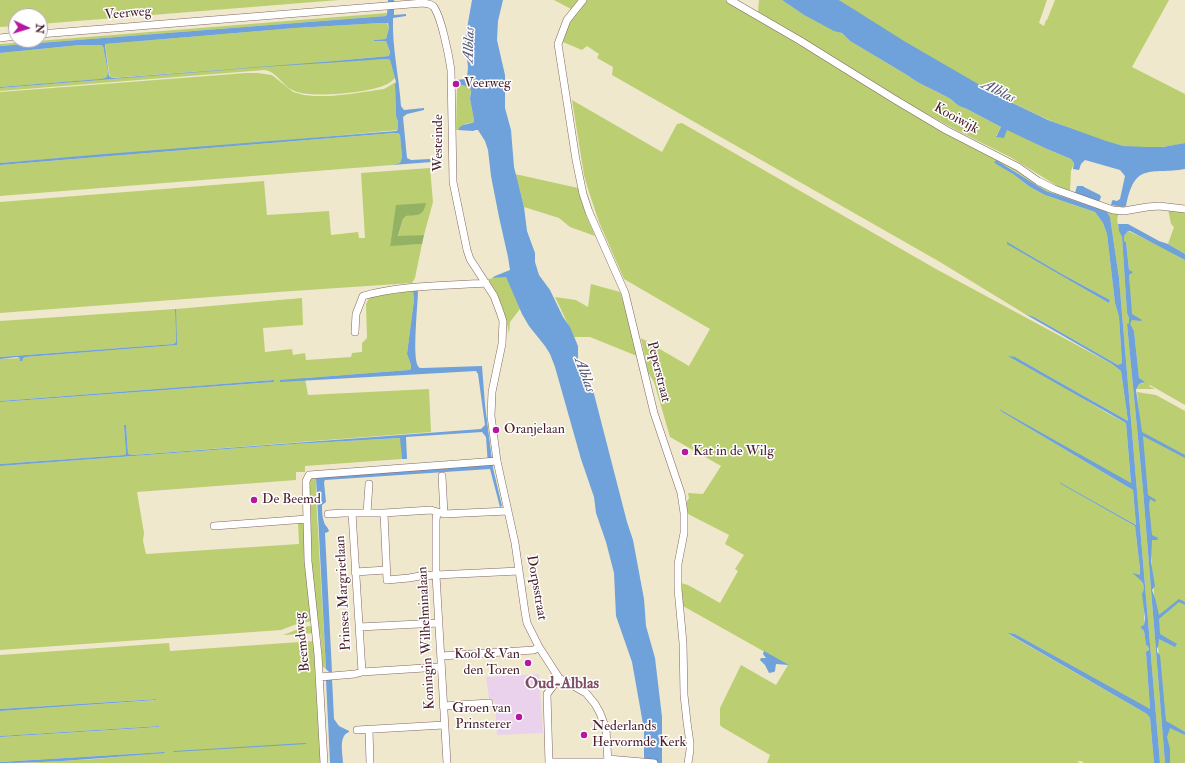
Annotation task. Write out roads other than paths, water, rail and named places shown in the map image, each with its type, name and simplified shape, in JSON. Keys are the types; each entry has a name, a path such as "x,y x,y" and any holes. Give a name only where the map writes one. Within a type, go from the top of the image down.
{"street":[{"name":"Peperstraat","path":"583,0 567,20 558,44 576,160 583,194 589,212 625,293 654,413 681,493 684,514 684,533 678,564 678,589 683,643 684,695 690,743 688,763"},
{"name":"Kooiwijk","path":"730,0 799,40 946,130 1018,167 1038,181 1054,189 1113,210 1124,211 1160,206 1185,209"},
{"name":"Veerweg","path":"48,33 435,3"},
{"name":"Westeinde","path":"435,3 452,70 453,182 467,250 474,265 494,296 503,321 502,344 492,392 491,407 497,461"},
{"path":"355,332 356,314 363,296 402,289 486,283"},
{"name":"Dorpsstraat","path":"497,461 508,511 527,623 539,647 559,678 586,693 595,704 606,729 608,761"},
{"name":"Beemdweg","path":"324,763 316,623 308,561 306,481 309,475 497,461"},
{"name":"Koningin Wilhelminalaan","path":"442,476 441,513 436,520 436,575 441,656 440,667 447,763"},
{"path":"367,513 370,484"},
{"path":"328,514 431,510 441,513 508,511"},
{"name":"Prinses Margrietlaan","path":"352,513 362,672"},
{"path":"384,513 387,580 420,576 519,571"},
{"path":"214,526 307,519"},
{"path":"355,572 386,570"},
{"path":"359,627 439,623"},
{"path":"441,656 534,650 539,647"},
{"path":"320,677 362,672 440,667"},
{"path":"559,678 547,694 549,763 608,761 654,763"},
{"path":"443,706 489,703"},
{"path":"357,730 444,725"},
{"path":"369,730 370,763"}],"water":[{"path":"388,0 394,0 394,15 406,14 406,16 393,18 401,106 404,110 424,108 424,110 407,114 403,117 407,158 411,160 430,159 432,162 392,165 400,163 402,157 400,135 398,133 394,133 0,165 0,163 396,131 398,130 398,122 396,116 396,82 390,60 387,59 263,67 0,88 101,79 108,75 108,72 103,46 100,45 80,45 0,53 0,46 8,45 8,48 48,48 48,42 386,16","holes":["381,23 388,23 389,28 386,39 374,40 386,41 390,52 389,56 114,78 109,76 105,44 295,28"]},
{"name":"Alblas","path":"472,0 503,0 498,21 497,40 505,75 505,108 511,130 514,167 524,207 527,231 535,253 535,262 539,275 550,290 563,317 570,327 578,346 578,361 580,368 593,390 633,540 644,599 646,626 655,658 662,717 662,763 644,763 643,724 632,662 616,616 614,573 606,542 596,513 594,497 581,459 555,367 550,354 522,314 506,277 492,278 510,270 491,176 488,150 485,141 478,130 458,130 463,125 474,122 470,99 470,87 462,85 457,86 456,80 467,78 468,67 465,40"},
{"path":"782,0 839,0 904,41 1004,99 1048,120 1106,141 1123,146 1146,147 1163,147 1185,143 1185,169 1153,171 1139,176 1134,182 1126,206 1111,205 1113,200 1117,201 1120,199 1125,176 1120,170 1085,160 1081,164 1079,170 1073,169 1074,163 1071,159 1007,130 1004,138 996,137 1001,127 965,108 960,107 949,98 917,82 850,41 842,33 834,31 804,15"},
{"path":"997,160 1046,191 1107,212 1110,217 1119,278 1160,763 1154,763 1150,718 1147,714 1007,633 1015,634 1150,709 1146,652 1149,650 1148,646 1146,645 1144,631 1140,627 1144,625 1145,618 1142,594 1144,588 1140,579 1132,573 1140,575 1135,526 1059,482 1136,525 1133,490 999,409 1131,483 1126,423 1008,356 1015,357 1128,421 1121,371 1112,364 1025,314 1034,317 1118,365 1122,363 1119,317 1115,303 1107,234 1103,223 1095,212 1045,195 1030,187 1013,174 996,164 994,162"},
{"path":"1077,186 1083,186 1100,195 1101,197 1099,202 1075,193"},
{"path":"1118,224 1128,224 1185,254 1185,260 1130,231 1128,231 1124,236 1129,270 1133,272 1129,275 1132,314 1142,320 1132,320 1130,324 1134,331 1139,378 1145,382 1139,384 1136,390 1142,432 1185,455 1185,458 1143,436 1148,495 1156,500 1155,502 1150,499 1149,505 1152,535 1158,538 1157,540 1152,540 1151,561 1155,586 1152,590 1159,615 1179,599 1185,602 1185,605 1179,602 1159,619 1160,634 1177,644 1175,647 1159,639 1157,648 1157,652 1160,655 1166,721 1185,732 1185,735 1170,728 1167,737 1170,749 1170,763 1165,763 1143,490 1127,324 1129,323 1129,318 1127,313 1122,237"},
{"path":"1007,242 1110,300 1109,303 1007,244"},
{"path":"413,290 418,290 415,352 418,366 423,368 482,366 493,468 502,506 500,507 490,469 325,480 326,502 322,505 322,511 324,523 329,531 325,533 332,672 329,672 326,669 316,477 488,465 486,437 482,432 406,437 407,459 402,459 400,438 294,444 0,466 0,464 125,455 124,425 126,425 128,454 133,455 481,429 485,425 478,374 476,371 280,382 280,380 411,369 407,354 414,300"},
{"path":"175,309 177,345 25,357 22,361 20,361 20,358 17,357 0,359 0,357 174,344 176,342"},
{"path":"274,380 274,382 0,402 0,401"},
{"path":"764,651 789,665 776,664 775,671 769,673 765,665 760,660 761,658 766,658 763,654"},
{"path":"332,678 334,719 339,726 349,731 343,737 342,741 343,763 330,763 326,680"},
{"path":"158,699 156,700 0,711 0,709"},
{"path":"160,726 159,727 0,737 0,736"},
{"path":"307,744 173,752 174,751"},
{"path":"165,753 62,761 0,763 0,762"}],"place":[{"name":"Veerweg","path":"456,84"},
{"name":"Oranjelaan","path":"496,430"},
{"name":"Kat in de Wilg","path":"685,452"},
{"name":"De Beemd","path":"254,500"},
{"name":"Kool & Van den Toren","path":"528,663"},
{"name":"Groen van Prinsterer","path":"519,717"},
{"name":"Nederlands Hervormde Kerk","path":"584,735"}],"district":[{"name":"Oud-Alblas","path":"562,685"}]}
